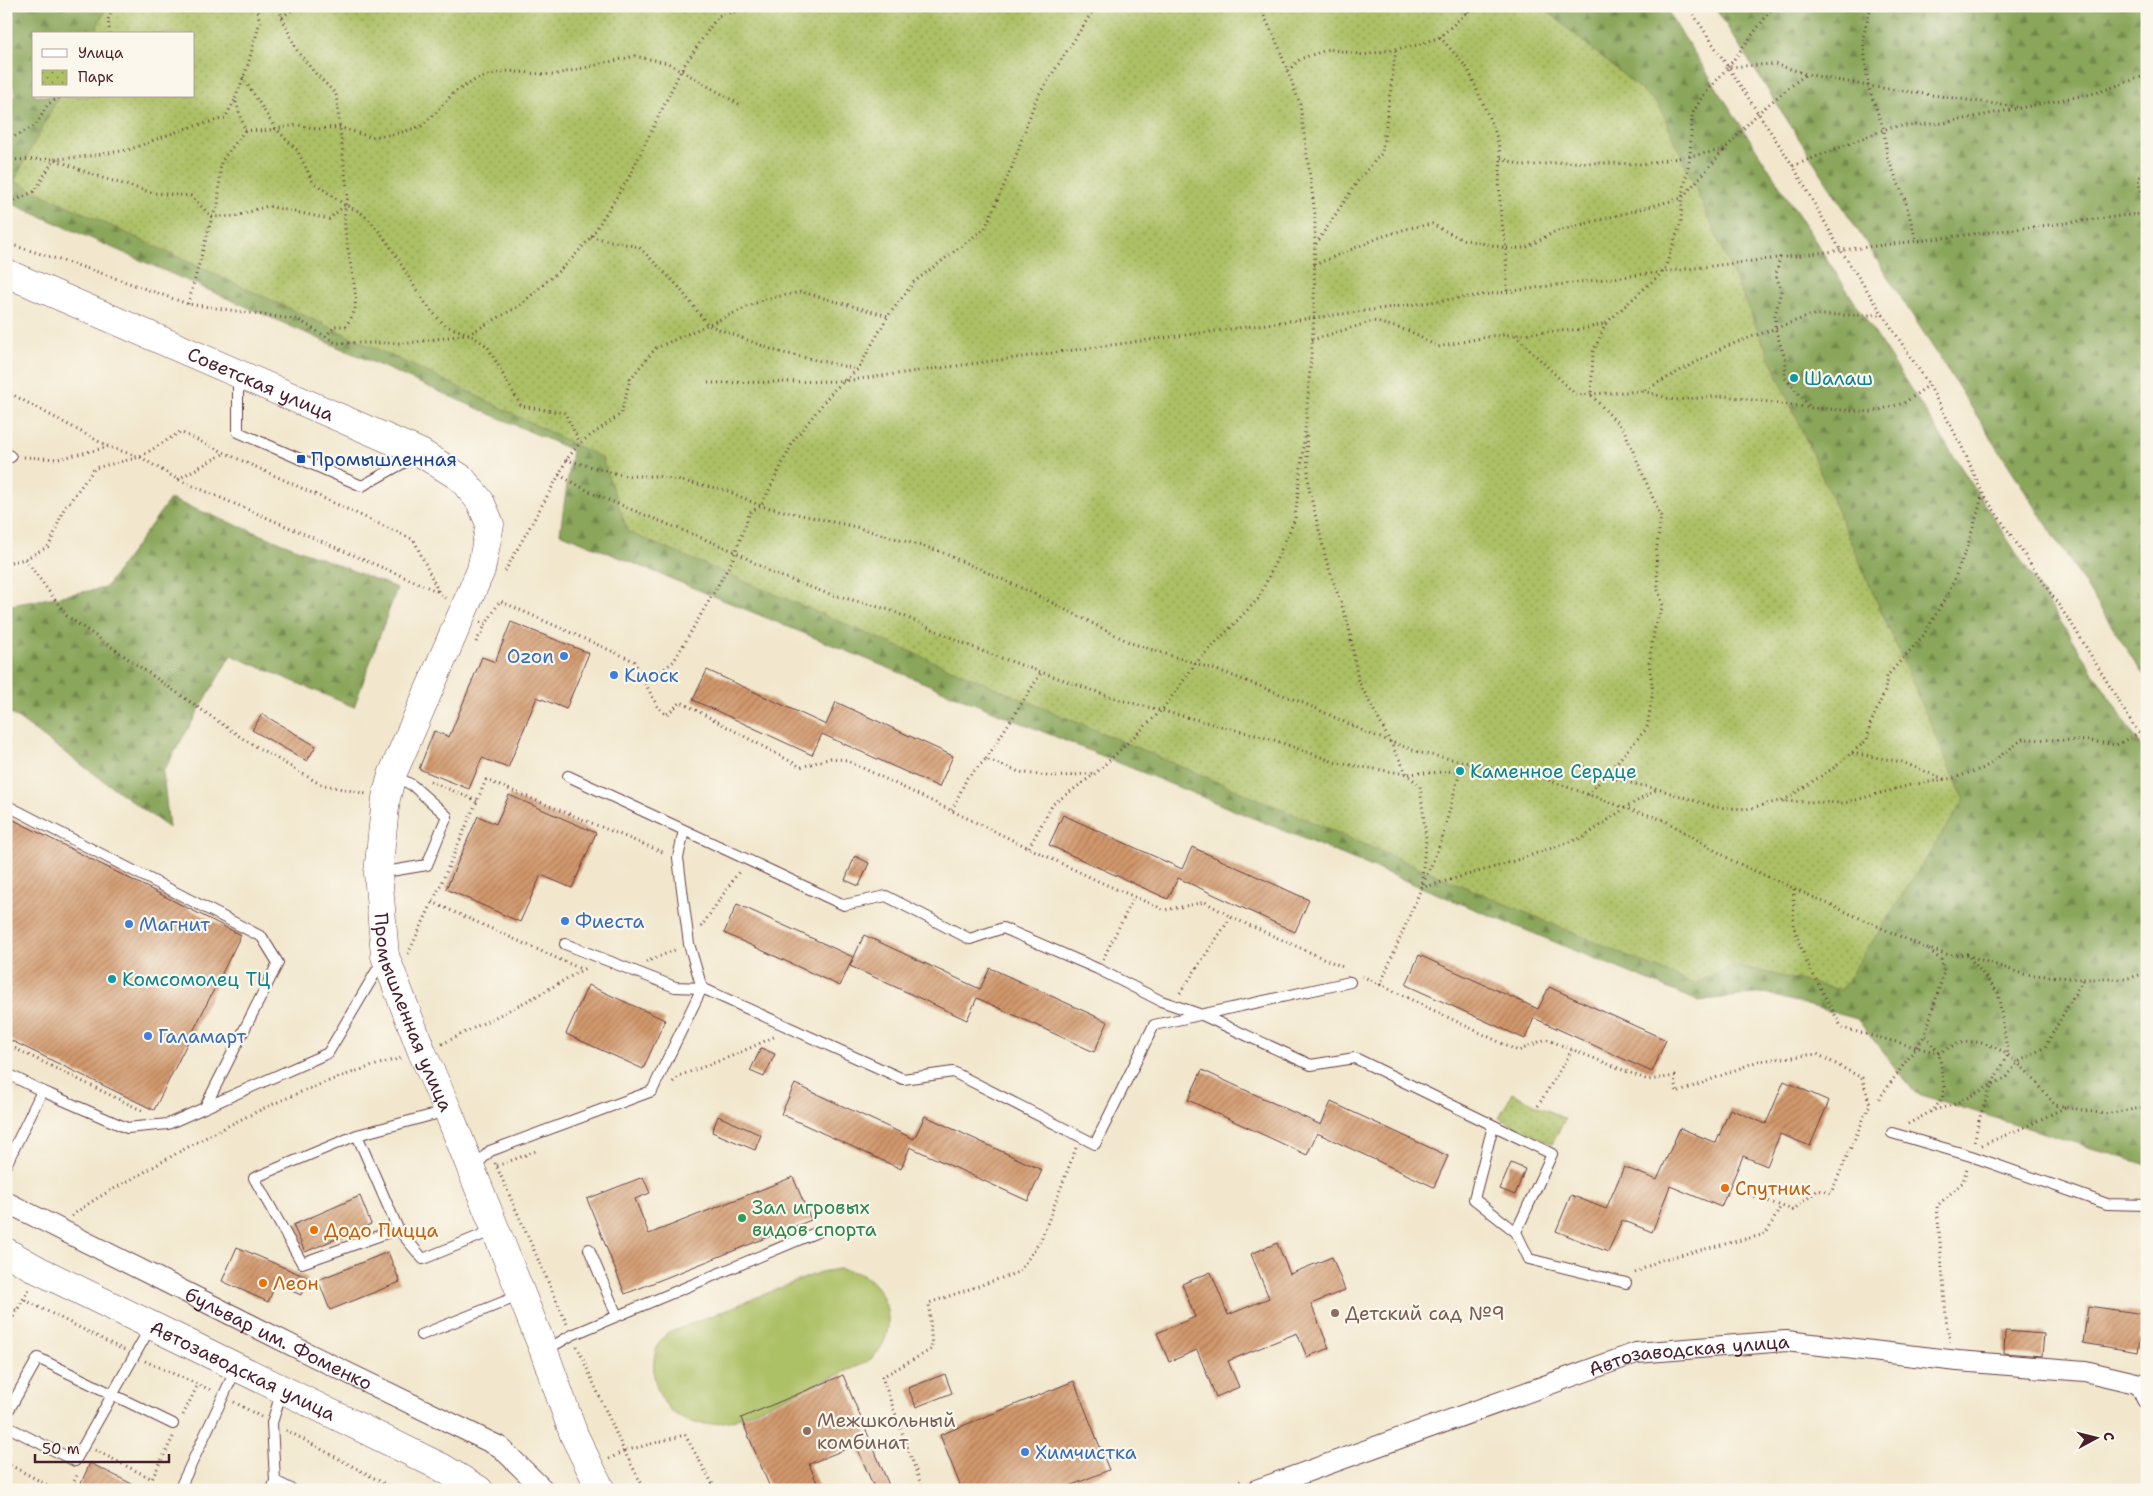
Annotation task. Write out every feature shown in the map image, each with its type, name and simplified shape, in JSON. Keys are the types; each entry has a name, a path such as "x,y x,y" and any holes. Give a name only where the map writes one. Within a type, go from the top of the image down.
{"street":[{"name":"Советская улица","path":"6,274 238,372 420,453 461,478 480,501 490,524"},
{"name":"Промышленная улица","path":"490,524 481,570 462,614 397,786 378,873 396,951 437,1046 448,1111 470,1170 522,1294 574,1435 596,1479"},
{"name":"бульвар им. Фоменко","path":"6,1202 500,1447 543,1488"},
{"name":"Автозаводская улица","path":"6,1252 38,1270 442,1467 479,1490"},
{"name":"Автозаводская улица","path":"1256,1490 1636,1353 1786,1341 1958,1362 2085,1371 2145,1389"}],"lane":[{"path":"238,372 238,432 362,486 420,453"},
{"path":"568,776 844,904 886,896 970,939 1003,928 1098,969 1161,1001 1202,1015 1311,1065 1354,1058 1552,1154 1516,1232"},
{"path":"378,873 427,865 447,816 397,786"},
{"path":"6,805 262,937 278,963 205,1107"},
{"path":"470,1170 490,1151 652,1091 702,988 689,944 678,858 684,830"},
{"path":"565,944 675,987 702,988 903,1078 952,1072 1095,1144 1154,1025 1350,982"},
{"path":"6,1073 127,1128 168,1124 328,1053 396,951"},
{"path":"6,1165 42,1091"},
{"path":"398,1229 302,1263 254,1178 357,1135 448,1111"},
{"path":"1493,1126 1474,1199 1516,1232 1529,1259 1626,1282"},
{"path":"1892,1134 1971,1156 2108,1204 2147,1206"},
{"path":"357,1135 398,1229 423,1259 495,1230"},
{"path":"544,1351 572,1335 820,1231"},
{"path":"589,1249 616,1316"},
{"path":"421,1335 522,1294"},
{"path":"6,1426 75,1461 151,1325"},
{"path":"6,1415 38,1358 112,1393 178,1421"},
{"path":"179,1490 237,1366"},
{"path":"282,1388 272,1423 273,1485 293,1490"},
{"path":"442,1467 458,1490"}],"path":[{"path":"110,32 108,20 113,6"},
{"path":"6,160 82,157 128,150 184,129 225,118 235,99 260,22 256,6"},
{"path":"54,159 96,176 153,192 191,196 212,217 237,216 267,206 329,219 345,205 348,198 336,94 314,72 296,49 279,10 274,6"},
{"path":"282,17 297,6"},
{"path":"6,243 98,272 188,304 299,320 336,343 409,343 469,334 519,306 570,261 591,237 628,179 682,70 718,16 755,6"},
{"path":"653,678 674,661 732,561 750,512 761,506 794,440 833,391 858,369 888,316 914,282 985,228 1012,167 1036,99 1096,6"},
{"path":"1029,847 1053,804 1096,773 1162,710 1196,663 1259,598 1294,519 1306,426 1314,318 1315,214 1300,104 1276,40 1259,6"},
{"path":"1459,6 1468,13"},
{"path":"1288,71 1300,58 1329,49 1363,55 1396,50 1440,38 1474,6"},
{"path":"1688,6 1793,166 1840,249 1929,386 1983,494 2075,629 2147,743"},
{"path":"1588,795 1647,728 1653,691 1649,664 1655,626 1663,605 1658,590 1656,553 1661,517 1624,430 1591,395 1593,352 1606,323 1664,271 1681,222 1682,198 1690,157 1692,114 1703,96 1728,67 1774,6"},
{"path":"1872,6 1862,38 1868,86 1884,130 1887,156 1905,200 1916,240"},
{"path":"1440,38 1468,69 1496,134 1501,158 1499,183 1506,248 1506,292"},
{"path":"1315,246 1359,179 1382,153 1396,50"},
{"path":"245,130 263,131 297,125 318,129 339,127 370,137 396,134 421,126 437,112 454,92 477,79 506,71 553,75 635,56 668,63 739,104"},
{"path":"1728,67 1776,64 1806,74 1868,86 2017,107"},
{"path":"1314,265 1381,237 1409,228 1432,224 1461,239 1506,248 1524,248 1554,232 1682,198 1758,113 1806,74"},
{"path":"1793,166 1891,127 1944,123 2017,107 2096,93 2147,75"},
{"path":"243,77 275,128 297,150 313,182 345,205 364,215 398,257 426,304 446,326 469,334 487,346 521,406 565,413 580,443"},
{"path":"6,141 36,125 48,104 58,98"},
{"path":"235,99 245,130"},
{"path":"188,304 212,217 218,205 221,162 245,130"},
{"path":"1501,158 1524,166 1564,162 1643,164 1724,150"},
{"path":"6,205 35,191 54,159"},
{"path":"708,383 844,381 1664,271 2147,212 2138,180 2147,163"},
{"path":"326,336 335,326 346,326 355,309 345,205"},
{"path":"591,237 639,247 677,285 708,325 779,352 858,369"},
{"path":"1780,257 1776,275 1781,290 1775,316 1775,328 1786,362 1786,378 1812,408"},
{"path":"502,575 560,475 566,460 580,443 621,414 630,379 656,348 765,299 802,292 888,316"},
{"path":"1643,391 1724,347 1812,315 1884,315"},
{"path":"1312,340 1373,321 1409,331 1438,347 1491,336 1584,329 1606,323"},
{"path":"1514,335 1576,395 1643,391 1674,400 1725,396 1812,408 1872,412 1904,403 1929,386"},
{"path":"6,391 109,447 140,457 177,479 439,593 462,614 486,624 500,601 634,661 657,706 666,715 681,702 801,767 831,758 846,760 1165,910 1205,902 1231,917 1518,1051 1546,1039 1648,1080 1675,1076 1678,1093 1758,1061 1817,1054 1862,1078 1870,1104 1831,1193 1818,1190 1793,1210 1733,1189"},
{"path":"1306,426 1309,489 1327,563 1349,627 1358,680 1408,774 1420,786 1426,838 1421,888"},
{"path":"6,563 25,559 49,546 64,509 95,468 140,457 180,432 414,540 439,593"},
{"path":"8,455 58,459 109,447"},
{"path":"177,479 225,453"},
{"path":"566,460 626,476 656,476 726,490 761,506 856,527 939,551 1035,594 1131,643 1196,663 1306,704 1389,741 1422,753 1540,776 1588,795 1664,820 1733,862 1928,949 1950,954 1967,954 2022,974 2083,979 2125,979 2147,973"},
{"path":"560,475 596,495 736,552 772,573 826,593 890,610 979,650 1117,699 1274,740 1337,763 1408,774 1460,771 1470,763"},
{"path":"1783,801 1835,768 1867,740 1870,725 1885,691 1888,676 1923,636 1949,592 1968,546 1983,494"},
{"path":"25,559 66,616 242,738 320,784 397,786 413,774 477,801"},
{"path":"952,810 968,778 986,759 1041,673"},
{"path":"1579,765 1607,774 1622,782 1658,789 1715,807 1746,809 1783,801 1846,803 1910,785 1945,779 1984,768 2023,739 2090,741 2116,745 2139,733"},
{"path":"1851,753 1902,762 1945,779"},
{"path":"986,759 1019,772 1054,777 1096,773"},
{"path":"1380,985 1441,842 1460,771"},
{"path":"396,951 407,956 486,780 678,858"},
{"path":"1421,888 1502,865 1584,837 1625,808 1658,789"},
{"path":"712,910 748,859"},
{"path":"1794,889 1792,925 1806,961 1842,1028 1940,1053 1958,1044 1986,1043 2008,1055 2030,1076 2054,1105 2104,1114 2147,1107"},
{"path":"1098,969 1134,897"},
{"path":"432,902 582,969"},
{"path":"1173,1005 1231,917"},
{"path":"629,968 689,944"},
{"path":"1879,1099 1925,1035 1944,972 1941,960 1928,949"},
{"path":"1958,1362 1947,1328 1937,1206 1963,1182 1975,1142 1976,1129 2000,1067 2008,1055 1998,993 1967,954"},
{"path":"58,1228 75,1214 181,1150 304,1090 361,1068 437,1046 535,996 600,959"},
{"path":"1892,1134 1934,1110 1953,1105 2007,1077 2017,1064 2045,1047 2083,979"},
{"path":"1925,1035 1940,1053 1944,1087 1942,1099 1934,1110"},
{"path":"668,1089 678,1076 732,1056 775,1036 784,1040"},
{"path":"6,1044 168,1124"},
{"path":"1538,1106 1572,1050"},
{"path":"1975,1142 1984,1145 2066,1107"},
{"path":"923,1490 882,1377 932,1349 930,1303 1019,1272 1041,1240 1080,1136"},
{"path":"497,1166 542,1148"},
{"path":"490,1151 624,1452 645,1490"},
{"path":"1626,1282 1636,1272 1660,1260 1766,1234 1782,1206"},
{"path":"6,1330 16,1310 24,1300 38,1270"},
{"path":"24,1300 134,1355"},
{"path":"6,1305 16,1310"},
{"path":"178,1421 198,1384"},
{"path":"596,1479 624,1452 684,1435 716,1490"},
{"path":"90,1448 152,1479 173,1436"},
{"path":"6,1463 57,1490"},
{"path":"70,1490 82,1464"}],"green space":[{"path":"6,6 1664,6 2147,756 2147,1165 1915,1093 1857,1019 1764,993 1698,1001 560,533 572,450 6,201 6,103 16,94 6,69"},
{"path":"108,6 1541,6 1659,105 1964,800 1841,990 1734,965 1694,984 628,532 602,458 461,388 14,181 58,98 195,98 195,32 94,32"},
{"path":"1714,6 2147,6 2147,681"},
{"path":"170,499 397,588 354,707 231,655 163,772 169,828 6,710 6,606 105,588"},
{"path":"1512,1093 1565,1119 1552,1144 1499,1118"},
{"path":"839,1269 868,1278 883,1298 888,1318 888,1328 886,1338 872,1358 863,1364 733,1420 710,1424 695,1423 683,1419 666,1404 655,1383 654,1359 657,1347 666,1334 820,1272"}],"building":[{"path":"511,622 589,653 566,709 537,697 508,768 482,758 469,789 419,769 434,731 449,737 482,657 495,662"},
{"path":"707,670 826,725 836,702 953,756 939,787 822,734 812,755 693,700"},
{"path":"262,714 316,746 307,761 252,730"},
{"path":"509,795 596,833 572,888 541,875 520,922 446,889 478,816 496,824"},
{"path":"1063,815 1182,869 1192,847 1309,900 1295,932 1178,878 1168,899 1049,845"},
{"name":"Комсомолец ТЦ","path":"6,816 241,935 154,1110 6,1038"},
{"path":"855,856 869,863 859,886 845,880"},
{"path":"737,904 853,957 840,986 724,933"},
{"path":"864,935 980,989 990,968 1108,1022 1094,1052 977,998 967,1020 850,966"},
{"path":"1419,955 1538,1009 1549,987 1666,1040 1652,1072 1534,1018 1525,1039 1406,985"},
{"path":"588,985 665,1020 643,1069 566,1034"},
{"path":"761,1048 775,1054 764,1077 750,1071"},
{"path":"1202,1070 1321,1125 1331,1102 1448,1156 1434,1187 1317,1133 1307,1155 1188,1100"},
{"path":"1784,1081 1829,1101 1810,1146 1780,1134 1767,1166 1743,1156 1721,1207 1670,1186 1652,1232 1622,1220 1608,1252 1556,1231 1571,1195 1606,1209 1624,1167 1657,1180 1680,1128 1716,1143 1730,1109 1766,1124"},
{"path":"795,1084 914,1139 925,1116 1042,1170 1028,1201 910,1147 901,1169 781,1114"},
{"path":"718,1116 761,1135 755,1150 712,1132"},
{"path":"1511,1163 1525,1169 1515,1195 1500,1189"},
{"path":"643,1177 650,1193 635,1199 649,1234 793,1177 811,1220 625,1294 587,1199"},
{"path":"360,1196 371,1224 305,1252 293,1225"},
{"path":"1277,1243 1290,1274 1332,1257 1345,1290 1311,1304 1329,1348 1307,1357 1297,1333 1228,1361 1239,1387 1216,1397 1197,1350 1169,1362 1157,1333 1195,1317 1182,1284 1211,1272 1228,1315 1269,1298 1251,1254"},
{"path":"237,1247 308,1278 301,1295 276,1284 268,1302 222,1281"},
{"path":"388,1252 400,1282 330,1310 318,1280"},
{"path":"2088,1306 2144,1314 2138,1352 2083,1343"},
{"path":"2005,1331 2044,1334 2042,1356 2004,1353"},
{"path":"945,1374 952,1393 916,1407 908,1388"},
{"name":"Межшкольный комбинат","path":"843,1375 891,1490 875,1490 856,1445 809,1464 820,1490 771,1490 741,1418"},
{"name":"Химчистка","path":"1074,1381 1109,1470 1060,1490 962,1490 940,1435"},
{"path":"90,1463 144,1490 78,1490"}],"place":[{"name":"Шалаш","path":"1794,378"},
{"name":"Промышленная","path":"301,459"},
{"name":"Ozon","path":"564,656"},
{"name":"Киоск","path":"614,675"},
{"name":"Каменное Сердце","path":"1460,771"},
{"name":"Фиеста","path":"565,921"},
{"name":"Магнит","path":"129,924"},
{"name":"Комсомолец ТЦ","path":"112,979"},
{"name":"Галамарт","path":"148,1036"},
{"name":"Спутник","path":"1725,1188"},
{"name":"Зал игровых видов спорта","path":"742,1218"},
{"name":"Додо Пицца","path":"314,1230"},
{"name":"Леон","path":"263,1283"},
{"name":"Детский сад №9","path":"1335,1313"},
{"name":"Межшкольный комбинат","path":"807,1431"},
{"name":"Химчистка","path":"1025,1452"}]}
